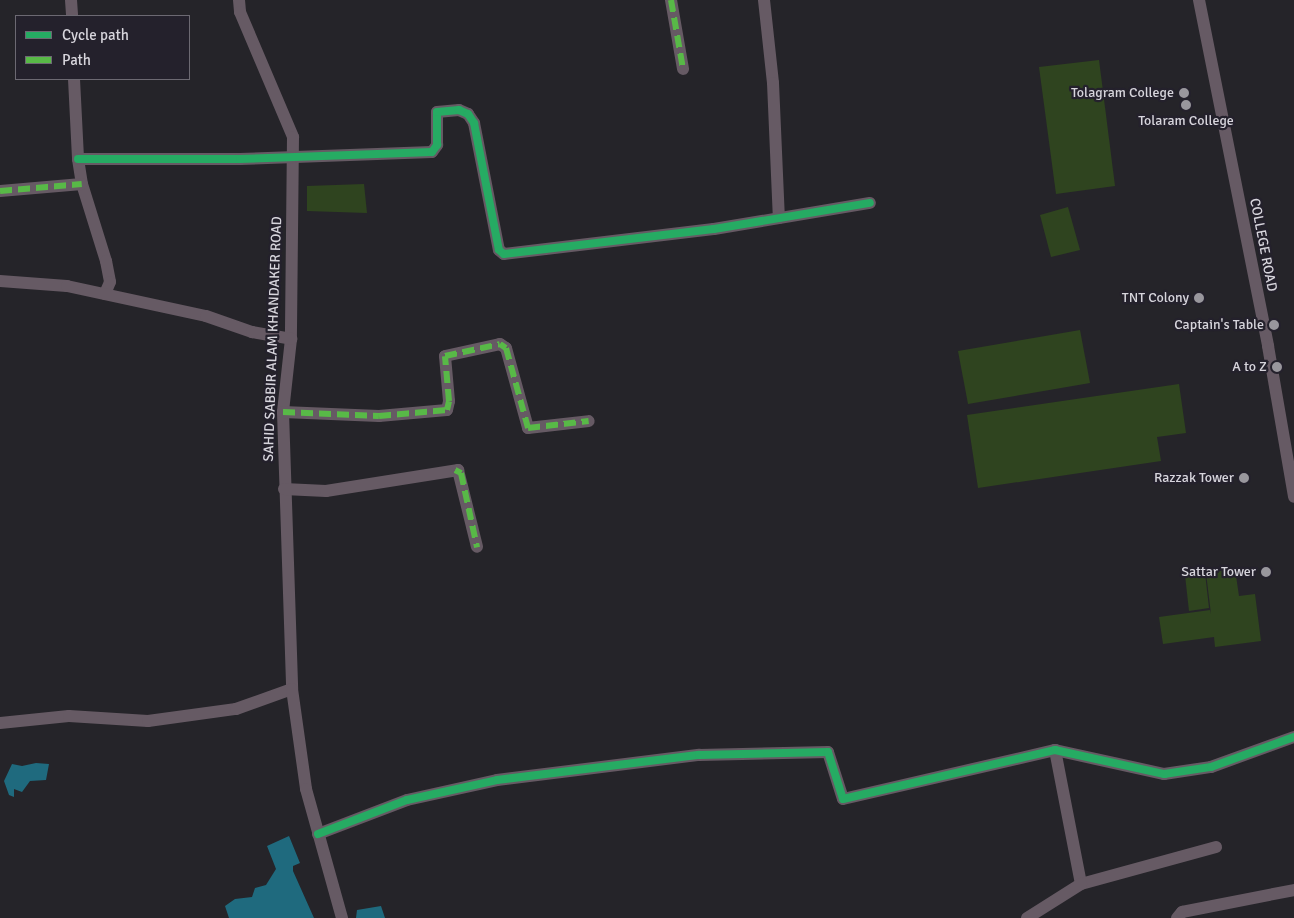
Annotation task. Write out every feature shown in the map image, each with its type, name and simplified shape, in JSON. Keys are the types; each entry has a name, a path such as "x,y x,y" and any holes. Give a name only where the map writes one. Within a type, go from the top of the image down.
{"street":[{"path":"71,0 72,15"},
{"name":"SAHID SABBIR ALAM KHANDAKER ROAD","path":"239,0 240,12 293,138 290,338 283,412 284,489 292,689 306,789 342,918"},
{"path":"671,0 684,69"},
{"path":"764,0 773,82 779,218"},
{"name":"COLLEGE ROAD","path":"1199,0 1268,346 1294,497"},
{"path":"74,80 78,159 82,184 106,261 110,282 105,294"},
{"path":"78,159 294,157 432,152 437,146 437,112 459,110 468,114 474,123 482,155 499,250 504,254 714,229 870,203"},
{"path":"0,191 82,184"},
{"path":"0,281 67,286 206,316 252,332 290,338"},
{"path":"283,412 379,416 447,410 449,401 445,356 500,344 506,348 528,428 589,421"},
{"path":"284,489 326,491 458,470 477,547"},
{"path":"0,723 69,716 148,721 236,708 292,689"},
{"path":"318,834 407,800 497,780 699,755 828,752 843,799 1054,750 1164,774 1211,766 1294,737"},
{"path":"1054,750 1080,884"},
{"path":"1027,918 1080,884 1216,847"},
{"path":"1177,918 1182,912 1294,890"}],"green space":[{"path":"1099,60 1115,186 1056,194 1039,67"},
{"path":"364,184 367,213 307,211 307,186"},
{"path":"1068,207 1080,250 1051,257 1040,215"},
{"path":"1080,330 1090,383 968,404 958,351"},
{"path":"1179,384 1186,433 1157,437 1161,461 978,488 967,415"},
{"path":"1235,569 1239,596 1255,594 1261,641 1215,647 1214,637 1163,644 1159,617 1210,610 1211,614 1206,573"},
{"path":"1205,573 1209,608 1189,611 1185,575"}],"water":[{"path":"36,763 49,764 46,780 30,781 22,792 14,789 14,797 9,795 4,781 12,764 22,766"},
{"path":"289,836 300,863 293,866 293,871 314,918 229,918 225,906 235,899 252,897 255,888 266,885 276,869 267,846"},
{"path":"381,906 385,918 356,918 357,910"}],"marked path":[{"path":"671,0 683,69"},
{"path":"0,191 82,184"},
{"path":"283,412 379,416 447,410 449,401 445,356 500,344 506,348 528,428 589,421"},
{"path":"455,470 461,473 477,547"}],"cycle path":[{"path":"78,159 240,159 432,152 437,145 437,112 459,110 468,114 474,123 499,250 504,254 714,229 870,203"},
{"path":"318,834 407,800 497,780 699,755 828,752 843,799 1055,750 1164,774 1211,767 1294,737"}],"place":[{"name":"Tolagram College","path":"1184,93"},
{"name":"Tolaram College","path":"1186,105"},
{"name":"TNT Colony","path":"1199,298"},
{"name":"Captain's Table","path":"1274,325"},
{"name":"A to Z","path":"1277,367"},
{"name":"Razzak Tower","path":"1244,478"},
{"name":"Sattar Tower","path":"1266,572"}]}
